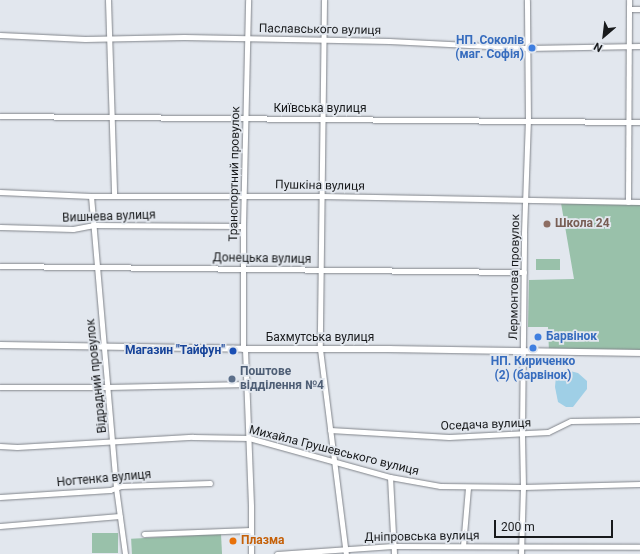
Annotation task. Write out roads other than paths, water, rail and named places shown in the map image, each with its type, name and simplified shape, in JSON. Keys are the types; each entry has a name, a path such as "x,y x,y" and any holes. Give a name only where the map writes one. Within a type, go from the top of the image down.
{"street":[{"path":"108,0 114,196"},
{"name":"Транспортний провулок","path":"248,0 243,226 244,349 249,438 251,554"},
{"path":"324,0 320,349 346,552"},
{"name":"Лермонтова провулок","path":"521,554 523,487 522,433 524,272 528,121 527,0"},
{"path":"628,202 627,122 629,0"},
{"path":"629,9 640,9"},
{"name":"Паславського вулиця","path":"0,35 85,39 389,41 528,48 640,46"},
{"name":"Київська вулиця","path":"0,116 246,120 322,118 640,122"},
{"name":"Пушкіна вулиця","path":"0,192 91,196 244,195 640,202"},
{"name":"Відрадний провулок","path":"91,196 116,488 125,554"},
{"name":"Вишнева вулиця","path":"0,227 72,229 93,225 243,226"},
{"name":"Донецька вулиця","path":"0,266 321,271 524,272"},
{"name":"Бахмутська вулиця","path":"0,344 244,349 640,353"},
{"path":"0,387 108,387 247,384"},
{"name":"Оседача вулиця","path":"330,430 449,437 548,432 571,421 640,420"},
{"name":"Михайла Грушевського вулиця","path":"0,446 193,438 249,438 390,477 440,486 468,488 640,484"},
{"path":"390,477 394,554"},
{"name":"Ногтенка вулиця","path":"0,497 116,488 121,486 210,483"},
{"path":"463,546 468,488"},
{"path":"0,526 120,516"},
{"path":"144,534 251,530"},
{"name":"Дніпровська вулиця","path":"277,554 346,552 393,546 640,547"}],"water":[{"path":"566,370 578,373 587,381 587,389 573,407 566,407 558,402 555,387 556,376"}],"place":[{"name":"НП. Соколів (маг. Софія)","path":"532,48"},
{"name":"Школа 24","path":"547,224"},
{"name":"Барвінок","path":"538,337"},
{"name":"НП. Кириченко (2) (барвінок)","path":"533,348"},
{"name":"Магазин \"Тайфун\"","path":"233,351"},
{"name":"Поштове відділення №4","path":"232,379"},
{"name":"Плазма","path":"233,541"}]}
